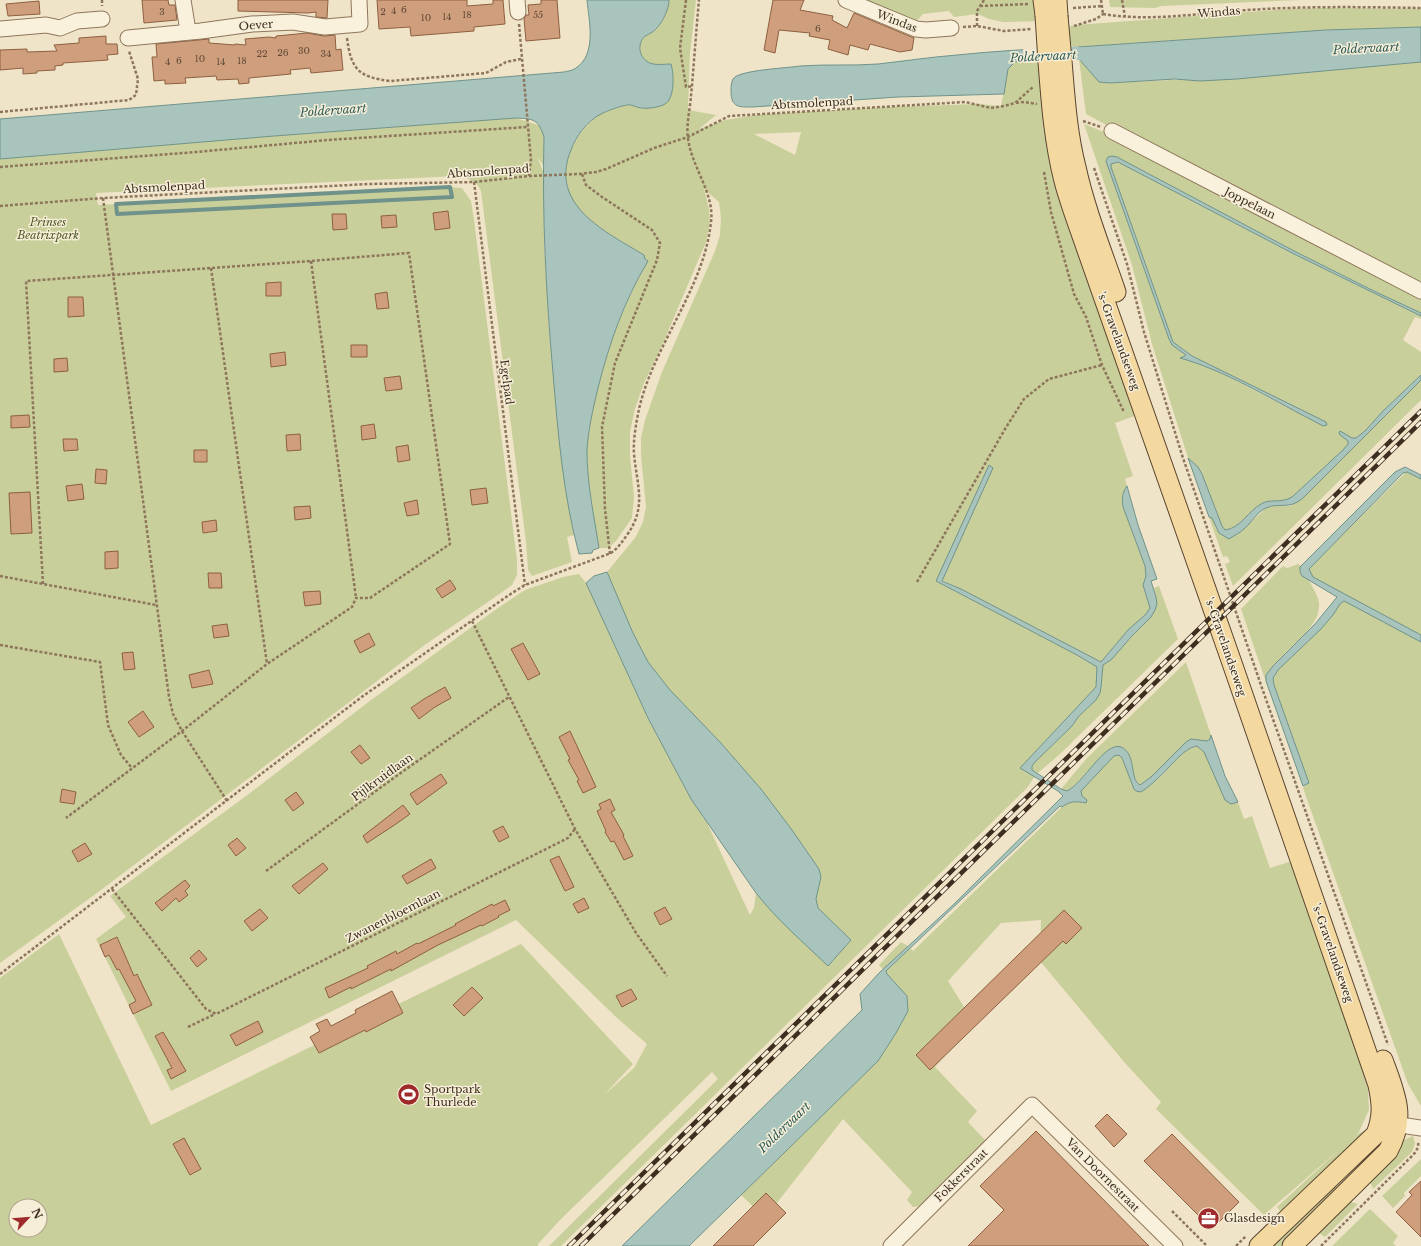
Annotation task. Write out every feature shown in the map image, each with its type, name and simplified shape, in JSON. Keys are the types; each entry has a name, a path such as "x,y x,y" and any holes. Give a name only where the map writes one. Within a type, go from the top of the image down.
{"main road":[{"name":"'s-Gravelandseweg","path":"1053,13 1055,61 1070,140 1083,195 1158,418 1304,838 1394,1090 1397,1104 1389,1124 1395,1139 1388,1151 1292,1246"},
{"path":"1259,1246 1376,1134 1389,1124"}],"street":[{"path":"183,0 188,31"},
{"name":"Oever","path":"128,38 188,31 201,31 252,24 293,22 325,27 360,24 359,0"},
{"name":"Windas","path":"846,0 916,30 951,28"},
{"path":"0,29 46,25 60,28 77,21 102,19"},
{"name":"Joppelaan","path":"1112,131 1421,291"},
{"name":"Fokkerstraat","path":"891,1246 1032,1105"},
{"name":"Van Doornestraat","path":"1032,1105 1175,1246"},
{"path":"1389,1124 1419,1127"}],"path":[{"path":"686,0 680,48 686,87 692,86"},
{"path":"0,974 363,696 525,585 610,554 618,548 631,529 640,507 634,452 636,425 644,392 705,256 712,220 711,204 695,165 688,137 699,0"},
{"path":"977,26 977,11 984,0"},
{"path":"980,6 1028,5 1028,0"},
{"path":"1053,13 1083,23 1096,19 1103,14 1101,0"},
{"path":"1122,0 1125,17"},
{"path":"517,6 531,160 529,176"},
{"path":"951,28 977,26 1004,31 1053,13 1102,6"},
{"name":"Windas","path":"1103,14 1148,18 1265,9 1328,7 1421,8"},
{"path":"346,26 349,54 352,63 358,71 378,79 390,81 486,73 506,62 521,59"},
{"path":"0,112 129,100 136,95 138,79 128,49 128,38"},
{"path":"1015,103 1035,86"},
{"name":"Abtsmolenpad","path":"0,206 103,198 368,184 474,182 529,176 582,174 606,169 654,148 688,137 730,116 965,102 991,108 1015,103"},
{"path":"1015,103 1024,102 1036,104"},
{"path":"1078,120 1112,131"},
{"path":"0,167 328,140 527,127"},
{"path":"1044,167 1051,212 1074,294 1086,317 1102,365 1124,412"},
{"name":"'s-Gravelandseweg","path":"1093,167 1127,264 1144,332 1182,455 1389,1050"},
{"path":"582,174 586,185 652,230 660,243 657,260 615,363 602,427 605,509 610,554"},
{"name":"Egelpad","path":"474,182 525,585"},
{"path":"103,198 169,697 173,714 182,731 227,801"},
{"path":"43,584 26,281 409,253 450,531 450,544 370,598 356,598"},
{"path":"66,818 182,731 267,664 352,608 356,598 311,261"},
{"path":"211,268 267,664"},
{"path":"916,582 1024,399 1050,380 1102,365"},
{"path":"0,576 156,605"},
{"path":"472,621 576,829 636,933 667,976"},
{"path":"0,645 100,662 108,725 121,755 132,768"},
{"name":"Pijlkruidlaan","path":"266,871 402,772 509,697"},
{"name":"Zwanenbloemlaan","path":"188,1027 568,838 576,829"},
{"path":"112,889 206,1009 216,1014"},
{"path":"1321,1246 1416,1152 1419,1145 1419,1127"},
{"path":"1172,1211 1207,1246"}],"green space":[{"path":"669,0 696,0 690,53 688,110 716,115 699,129 725,120 755,115 888,107 978,104 1001,106 1008,69 1015,62 1049,59 1140,414 1115,423 1133,476 1125,479 1127,486 1124,491 1122,501 1145,566 1146,576 1143,585 1150,608 1146,614 1128,630 1101,662 942,580 993,468 936,581 1097,667 1096,687 1020,768 1035,776 1027,788 561,1246 549,1246 718,1079 712,1072 560,1220 538,1244 538,1246 0,1246 0,978 59,934 151,1125 521,944 633,1064 604,1095 634,1068 647,1044 617,1018 516,920 171,1091 96,939 126,917 110,896 250,793 371,700 525,590 563,577 579,574 586,583 648,718 691,799 707,823 750,915 754,908 756,893 781,922 828,965 851,940 818,908 816,899 819,869 796,836 733,757 654,672 636,640 607,572 635,538 643,522 646,507 641,455 641,438 645,420 662,372 715,251 720,235 721,218 719,202 704,189 709,209 710,222 706,242 664,341 644,383 635,409 630,432 630,456 634,497 632,518 616,541 608,548 599,548 588,476 587,451 590,427 607,355 625,307 648,261 644,259 644,255 593,223 577,207 571,197 566,179 567,162 569,154 577,139 591,121 604,112 626,105 643,109 654,65 643,57 640,46 645,37 659,26 668,7","holes":["801,132 795,155 754,134"]},
{"path":"860,0 1043,0 1045,21 1003,22 989,19 978,14 954,17 949,11 923,14 914,24"},
{"path":"1109,0 1302,0 1161,6 1155,8 1110,7"},
{"path":"1290,9 1421,9 1421,27 1326,30 1048,49 1046,32 1076,25"},
{"path":"1079,59 1099,82 1110,83 1275,75 1421,62 1421,286 1231,191 1086,114"},
{"name":"Prinses Beatrixpark","path":"516,118 541,126 544,137 544,166 537,157 544,173 544,242 549,330 565,484 574,535 567,537 572,562 532,576 528,570 526,542 481,191 475,183 470,179 460,176 96,193 98,205 450,187 462,188 471,201 474,220 517,560 517,575 512,585 426,644 97,893 0,963 0,159 274,136"},
{"path":"1084,124 1114,136 1421,295 1421,313 1296,252 1117,157 1106,161 1169,339 1186,355 1181,358 1221,373 1323,426 1192,356 1173,342 1111,164 1118,162 1294,254 1421,316 1421,319 1415,317 1403,340 1421,352 1421,375 1383,411 1365,431 1356,438 1352,438 1340,431 1340,435 1348,441 1348,444 1292,497 1283,500 1264,502 1231,529 1225,530 1222,526 1202,474 1198,467 1188,458 1152,344 1132,265"},
{"path":"1421,380 1421,400 1233,586 1225,564 1230,562 1227,556 1223,557 1209,517 1212,517 1216,528 1229,538 1240,532 1266,508 1273,506 1290,506 1302,499"},
{"path":"1407,471 1421,479 1421,1106 1408,1084 1303,788 1306,784 1273,689 1272,677 1277,670 1345,598 1307,577 1319,603 1318,614 1304,634 1277,662 1271,672 1268,683 1269,691 1241,609 1283,566 1287,568 1298,564 1305,572"},
{"path":"1159,586 1178,639 1060,754 1038,773 1032,770 1032,766 1035,762 1096,700 1103,665 1107,663 1151,617 1156,597 1154,588"},
{"path":"1186,662 1211,735 1210,739 1207,741 1191,739 1186,742 1151,777 1140,785 1136,779 1126,751 1101,756 1071,789 1067,791 1061,789 1087,758"},
{"path":"1197,746 1204,752 1231,804 1238,802 1244,819 1252,816 1270,868 1295,860 1368,1089 1369,1110 1359,1132 1352,1138 1357,1134 1373,1127 1281,1212 1277,1207 1341,1148 1264,1215 1156,1109 1161,1102 1125,1063 1040,961 1041,920 1001,923 948,981 974,1023 935,1067 977,1111 968,1122 987,1142 921,1206 913,1207 907,1200 912,1192 843,1119 765,1218 741,1195 878,1061 896,1033 908,1011 887,974 879,965 901,942 913,951 1062,807 1073,802 1086,803 1080,793 1081,791 1114,756 1119,755 1122,758 1134,789 1139,792 1159,778 1187,750"},
{"path":"1413,1136 1415,1143 1412,1152 1373,1189 1370,1182 1400,1142"},
{"path":"1421,1159 1421,1176 1404,1193 1405,1196 1393,1208 1382,1196"},
{"path":"1337,1187 1339,1191 1285,1246 1267,1246 1330,1189"},
{"path":"1348,1201 1358,1204 1325,1237 1319,1233"},
{"path":"1370,1209 1398,1236 1393,1243 1396,1246 1332,1246"}],"water":[{"path":"587,0 669,0 667,11 661,22 653,32 644,37 640,45 640,49 642,57 649,62 655,64 671,64 673,74 671,97 665,104 647,108 640,108 631,105 624,106 603,113 591,121 576,139 571,150 566,169 567,186 574,201 585,214 613,237 644,255 645,259 648,261 639,276 612,339 602,372 591,420 587,463 591,500 599,548 593,550 592,553 579,554 573,532 565,487 559,441 547,285 544,226 544,137 540,127 534,121 516,118 274,136 0,159 0,119 564,72 576,68 583,62 587,54 590,27"},
{"path":"1421,27 1421,62 1237,79 1200,81 1175,79 1110,83 1099,82 1079,59 1078,47 1326,30"},
{"path":"1072,47 1049,59 1015,62 1008,69 1004,94 898,97 753,107 744,107 734,104 731,97 731,86 733,79 744,73 753,71 810,65 878,64 1014,50"},
{"path":"1108,157 1117,157 1296,252 1421,313 1421,316 1294,254 1118,162 1111,164 1173,342 1192,356 1326,422 1327,425 1323,426 1230,377 1197,363 1180,358 1186,355 1172,345 1169,339 1106,161"},
{"path":"1421,375 1421,380 1302,499 1288,505 1271,506 1266,508 1260,512 1248,526 1229,539 1219,533 1212,518 1209,517 1188,458 1198,467 1202,474 1222,526 1225,530 1231,529 1264,502 1283,500 1292,497 1348,444 1348,441 1340,435 1340,431 1352,438 1356,438 1365,431 1383,411"},
{"path":"989,465 993,468 942,581 961,589 1101,662 1128,630 1146,614 1150,608 1143,585 1146,576 1145,566 1123,507 1122,501 1124,491 1127,486 1138,525 1157,579 1151,581 1157,604 1151,617 1111,660 1103,665 1100,693 1096,700 1035,762 1032,766 1032,770 1061,789 1067,791 1080,780 1108,750 1115,747 1121,747 1126,750 1129,755 1135,778 1140,785 1151,777 1186,742 1191,739 1207,741 1210,739 1211,735 1225,776 1238,802 1231,804 1225,800 1204,752 1197,746 1181,755 1154,782 1141,792 1134,789 1122,758 1119,755 1114,756 1081,791 1082,796 1087,800 1086,803 1073,802 1062,807 1060,806 886,971 907,996 908,1011 878,1061 689,1246 622,1246 862,1010 860,994 879,973 953,905 1063,796 1058,791 1020,768 1096,687 1097,667 936,581"},
{"path":"1405,467 1421,475 1421,479 1407,472 1403,473 1309,569 1313,577 1421,635 1421,642 1344,601 1321,629 1278,670 1273,678 1274,685 1309,783 1303,786 1266,681 1266,675 1315,624 1337,597 1302,576 1300,567 1395,472"},
{"path":"607,572 633,633 648,662 670,690 720,742 761,789 819,869 821,877 816,899 818,908 851,940 828,966 790,931 764,903 691,799 648,718 586,583 594,576"}],"pier":[{"path":"1071,45 1073,47 1075,59 1073,61 1024,63 1023,48"}],"building":[{"path":"142,0 168,0 169,5 175,5 177,20 144,23"},
{"path":"238,0 328,0 327,18 316,17 316,12 238,11"},
{"path":"377,0 467,0 467,6 493,4 493,0 503,0 505,24 474,27 474,31 411,36 410,27 379,29"},
{"path":"541,0 557,0 560,38 526,41 524,19 526,15 529,15 528,5 541,4"},
{"path":"773,0 804,0 800,10 833,16 832,20 847,28 854,13 914,38 912,50 900,52 870,44 868,50 850,45 848,55 828,49 830,40 809,36 810,33 779,30 775,53 764,50"},
{"path":"39,1 40,14 8,16 6,4"},
{"path":"307,33 324,36 335,35 336,50 341,49 343,70 311,73 310,68 290,70 291,74 249,78 249,83 239,84 238,79 217,80 216,76 185,78 186,83 165,84 165,80 154,81 152,57 157,57 156,44 209,39 209,43 246,45 245,39 269,37 276,38 276,36"},
{"path":"106,36 106,44 117,44 118,54 107,55 108,60 63,63 63,65 55,66 55,70 37,71 37,73 23,74 23,68 0,70 0,50 27,49 27,52 57,51 54,45 79,43 79,38"},
{"path":"448,211 450,228 435,230 433,213"},
{"path":"332,214 346,214 347,229 333,230"},
{"path":"396,215 397,227 382,228 381,216"},
{"path":"281,282 281,296 266,296 266,283"},
{"path":"387,292 389,308 377,309 375,294"},
{"path":"68,297 83,297 84,316 68,317"},
{"path":"351,345 367,345 367,357 351,357"},
{"path":"285,352 286,365 271,367 270,354"},
{"path":"67,358 68,371 54,372 54,359"},
{"path":"400,376 402,389 386,391 384,378"},
{"path":"29,415 30,427 11,428 11,416"},
{"path":"374,424 376,438 362,440 361,426"},
{"path":"300,434 301,450 287,451 286,435"},
{"path":"63,439 77,439 78,450 64,451"},
{"path":"408,445 410,460 398,462 396,447"},
{"path":"194,450 207,450 207,462 194,462"},
{"path":"96,469 107,470 106,484 95,483"},
{"path":"82,484 84,499 68,501 66,486"},
{"path":"486,488 488,503 472,505 470,490"},
{"path":"30,492 32,533 11,534 9,493"},
{"path":"417,500 419,514 407,516 404,503"},
{"path":"310,506 311,518 295,520 294,507"},
{"path":"216,520 217,531 203,533 202,522"},
{"path":"118,551 118,568 105,569 105,552"},
{"path":"208,573 221,573 222,588 209,588"},
{"path":"450,580 456,589 442,598 436,589"},
{"path":"320,591 321,604 305,606 303,592"},
{"path":"227,624 229,636 214,638 212,626"},
{"path":"369,633 375,645 360,653 354,641"},
{"path":"523,643 540,674 528,680 511,649"},
{"path":"133,652 135,669 124,670 122,653"},
{"path":"209,670 213,684 192,688 189,675"},
{"path":"445,687 451,698 435,707 419,719 411,708"},
{"path":"143,711 154,727 139,737 128,722"},
{"path":"570,731 596,787 583,793 577,781 579,780 568,760 570,759 559,737"},
{"path":"360,745 370,758 361,764 351,752"},
{"path":"441,774 447,783 417,805 410,794"},
{"path":"62,789 76,792 74,804 60,802"},
{"path":"296,792 304,803 293,811 285,800"},
{"path":"610,799 615,810 611,812 624,835 623,836 633,856 624,860 614,841 611,842 605,832 606,831 597,811 601,809 599,804"},
{"path":"403,805 410,814 367,843 363,836"},
{"path":"503,826 509,837 499,842 493,831"},
{"path":"237,838 246,848 236,856 228,845"},
{"path":"85,843 92,854 78,862 72,851"},
{"path":"559,856 574,887 565,891 550,860"},
{"path":"431,859 436,868 407,884 402,876"},
{"path":"323,863 328,869 299,894 292,886"},
{"path":"185,880 190,886 185,891 188,895 179,902 176,898 162,911 155,903"},
{"path":"584,898 589,908 578,913 573,904"},
{"path":"505,900 510,910 498,916 499,917 438,945 391,971 391,969 329,998 325,988 368,968 367,966 396,951 397,954 456,925 455,924 492,904 493,906"},
{"path":"665,907 672,919 660,925 654,913"},
{"path":"260,909 268,918 252,931 244,921"},
{"path":"1064,910 1082,928 1066,944 1063,941 930,1070 916,1055"},
{"path":"117,937 134,976 137,974 152,1005 133,1014 129,1005 136,1001 119,969 117,970 109,955 105,957 100,945"},
{"path":"199,950 207,959 197,967 190,958"},
{"path":"472,987 483,998 464,1016 453,1005"},
{"path":"631,989 637,999 622,1007 616,996"},
{"path":"392,991 403,1013 366,1032 365,1030 319,1053 310,1037 320,1031 316,1024 327,1019 331,1026 356,1013 355,1010"},
{"path":"258,1021 263,1032 236,1046 230,1035"},
{"path":"163,1032 186,1071 171,1079 167,1070 172,1068 155,1036"},
{"path":"1107,1114 1127,1134 1114,1147 1095,1126"},
{"path":"1036,1131 1149,1246 968,1246 1004,1210 980,1186"},
{"path":"1172,1134 1239,1202 1212,1229 1144,1161"},
{"path":"184,1138 201,1169 190,1175 173,1144"},
{"path":"1421,1181 1421,1237 1396,1212 1412,1195 1409,1192"},
{"path":"766,1193 786,1213 753,1246 713,1246"}],"waterway":[{"name":"Poldervaart","path":"1055,54 1076,53 1095,57"},
{"path":"450,187 452,197 117,214 116,204 450,187"}],"railway":[{"path":"569,1246 1421,411"},
{"path":"581,1246 1421,422"}],"place":[{"name":"Sportpark Thurlede","path":"409,1095"},
{"name":"Glasdesign","path":"1208,1218"}]}
